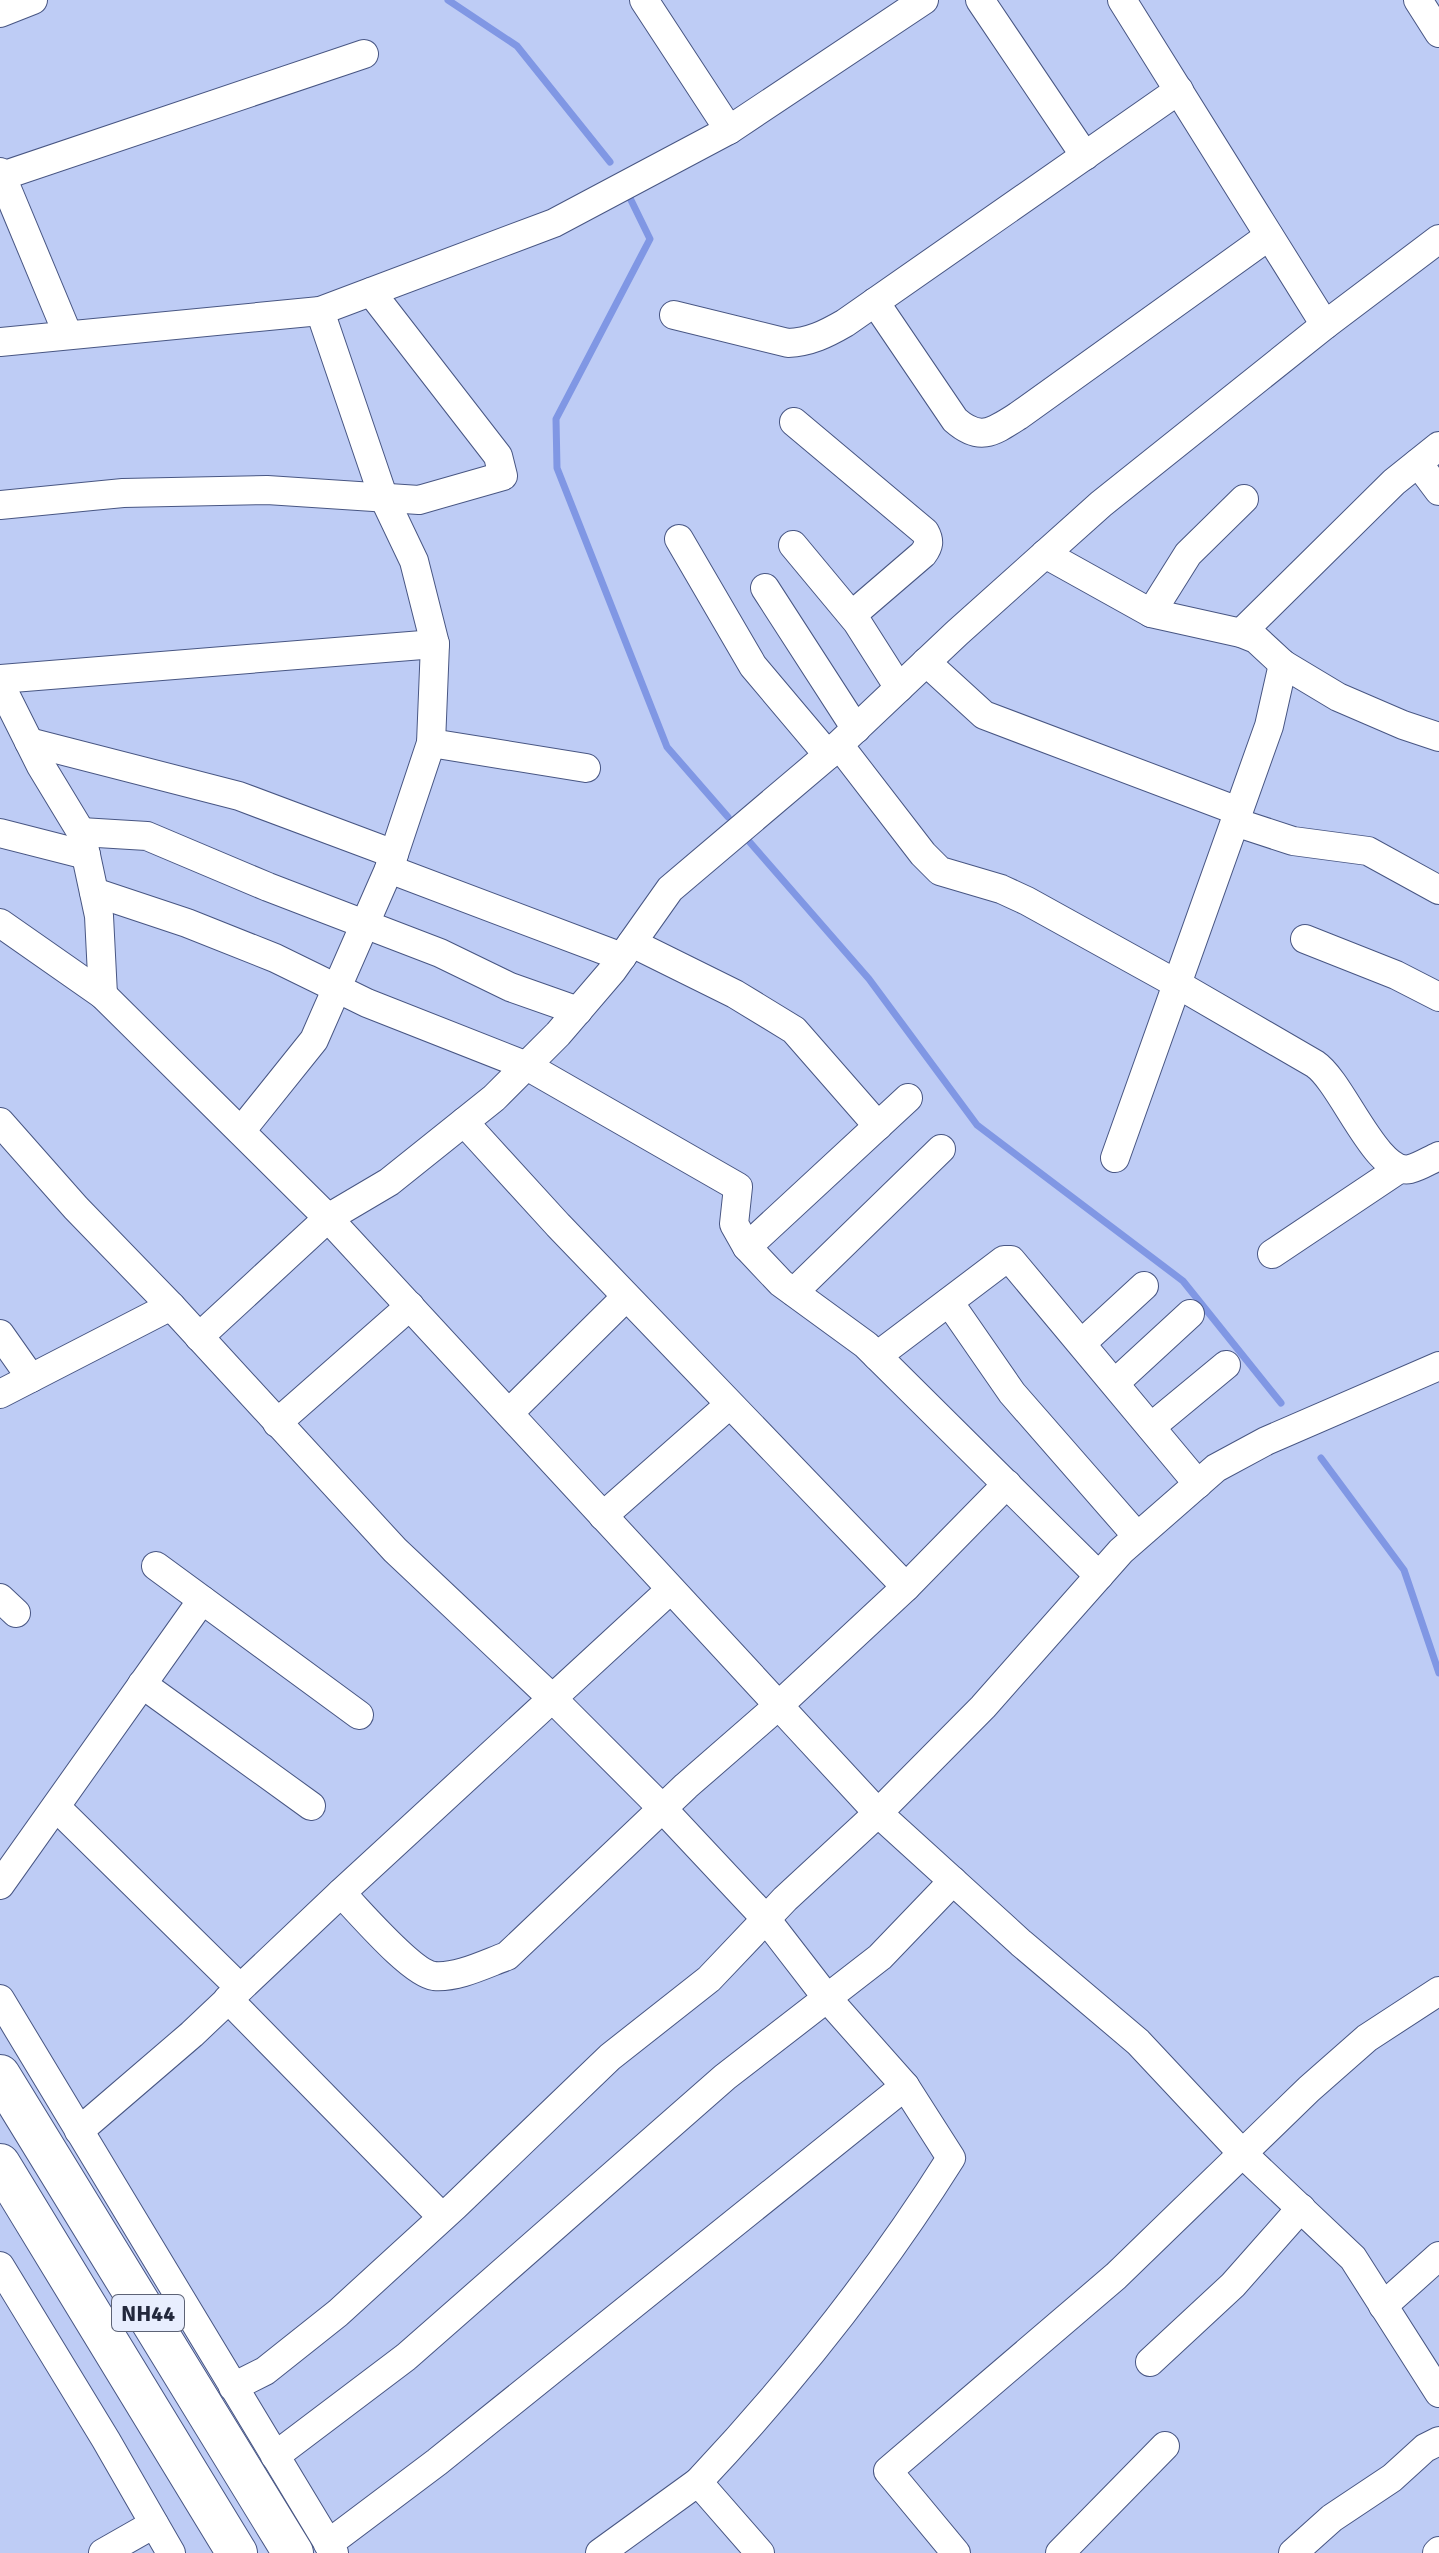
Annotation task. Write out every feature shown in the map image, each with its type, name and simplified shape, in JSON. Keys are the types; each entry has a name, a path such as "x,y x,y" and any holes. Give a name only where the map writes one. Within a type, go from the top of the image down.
{"highway":[{"name":"NH44","path":"0,2075 318,2550"},
{"name":"NH44","path":"0,2164 237,2553"}],"street":[{"path":"0,13 33,0"},
{"path":"644,0 729,130"},
{"path":"0,342 320,311 554,223 729,130 924,0"},
{"path":"980,0 1085,156"},
{"path":"1122,0 1325,325"},
{"path":"1425,2 1439,33"},
{"path":"68,335 1,174 364,54"},
{"path":"674,315 788,343 802,343 821,337 1179,90"},
{"path":"875,302 955,420 971,433 980,434 996,430 1018,416 1269,236"},
{"path":"199,1337 328,1218 389,1182 494,1098 578,1011 670,889 841,743 1101,504 1325,325 1439,239"},
{"path":"0,505 123,493 267,490 419,500 503,476 498,456 371,292"},
{"path":"241,1131 314,1040 392,862 431,743 435,644 414,561 383,496 320,311"},
{"path":"794,422 928,537 929,543 923,554 852,615"},
{"path":"1241,633 1394,482 1429,455 1439,491"},
{"path":"1151,613 1188,554 1244,499"},
{"path":"679,539 753,666 841,743"},
{"path":"793,545 852,615 899,688"},
{"path":"1045,554 1151,613 1256,639 1283,664 1338,697 1439,737"},
{"path":"765,588 841,743 923,854 940,871 1013,895 1177,984 1325,1071 1378,1152 1385,1161 1399,1169 1410,1169 1439,1156"},
{"path":"103,995 99,916 83,844 0,682 435,644"},
{"path":"926,662 984,715 1293,841 1368,851 1439,890"},
{"path":"1115,1158 1269,726 1283,664"},
{"path":"29,742 239,796 392,862 735,994 794,1030 878,1126"},
{"path":"431,743 586,768"},
{"path":"0,833 83,844 147,836 440,953 510,987 578,1011"},
{"path":"94,892 187,923 275,958 367,1003 527,1066 738,1187 734,1224 747,1247 794,1292 877,1356 1099,1576"},
{"path":"0,923 103,995 241,1131 328,1218 878,1813 1021,1943 1138,2042 1243,2154 1353,2258 1439,2393"},
{"path":"1305,939 1396,975 1439,997"},
{"path":"747,1247 908,1098"},
{"path":"0,1122 76,1208 171,1306 395,1550 553,1699 662,1808 766,1919 827,1998 905,2086 951,2158 904,2233 833,2328 766,2410 698,2482 600,2553"},
{"path":"464,1122 626,1297 906,1587"},
{"path":"794,1292 941,1149"},
{"path":"1272,1254 1399,1169"},
{"path":"877,1356 1004,1260 1011,1260 1198,1484"},
{"path":"1082,1343 1144,1286"},
{"path":"509,1413 626,1297"},
{"path":"949,1302 1012,1393 1137,1536"},
{"path":"0,1394 171,1306"},
{"path":"277,1423 410,1306"},
{"path":"1115,1383 1190,1314"},
{"path":"0,1334 31,1378"},
{"path":"1151,1427 1226,1365"},
{"path":"233,2387 265,2371 338,2313 610,2057 709,1979 766,1919 878,1813 983,1707 1137,1536 1216,1468 1266,1441 1439,1366"},
{"path":"603,1516 729,1405"},
{"path":"341,1893 411,1964 425,1974 437,1976 470,1970 507,1956 662,1808 906,1587 1007,1484"},
{"path":"156,1566 359,1715"},
{"path":"79,2131 234,1994 670,1590"},
{"path":"0,1885 202,1600"},
{"path":"142,1684 311,1806"},
{"path":"56,1807 442,2217"},
{"path":"275,2456 406,2357 725,2077 880,1957 953,1881"},
{"path":"956,2553 888,2471 1116,2276 1309,2089 1367,2038 1439,1991"},
{"path":"0,1999 275,2456 318,2550 437,2462 905,2086"},
{"path":"1150,2362 1233,2285 1301,2208"},
{"path":"1383,2306 1439,2256"},
{"path":"0,2266 9,2303 171,2553"},
{"path":"1293,2553 1332,2518 1392,2478 1425,2448 1439,2441"},
{"path":"1060,2553 1165,2446"},
{"path":"698,2482 760,2553"},
{"path":"103,2553 154,2524"}],"waterway":[{"path":"448,0 517,46 610,162"},
{"path":"629,196 650,239 556,419 557,468 667,747 728,817"},
{"path":"747,839 869,979 977,1125 1183,1281 1281,1403"},
{"path":"1321,1458 1404,1570 1439,1673"}]}
